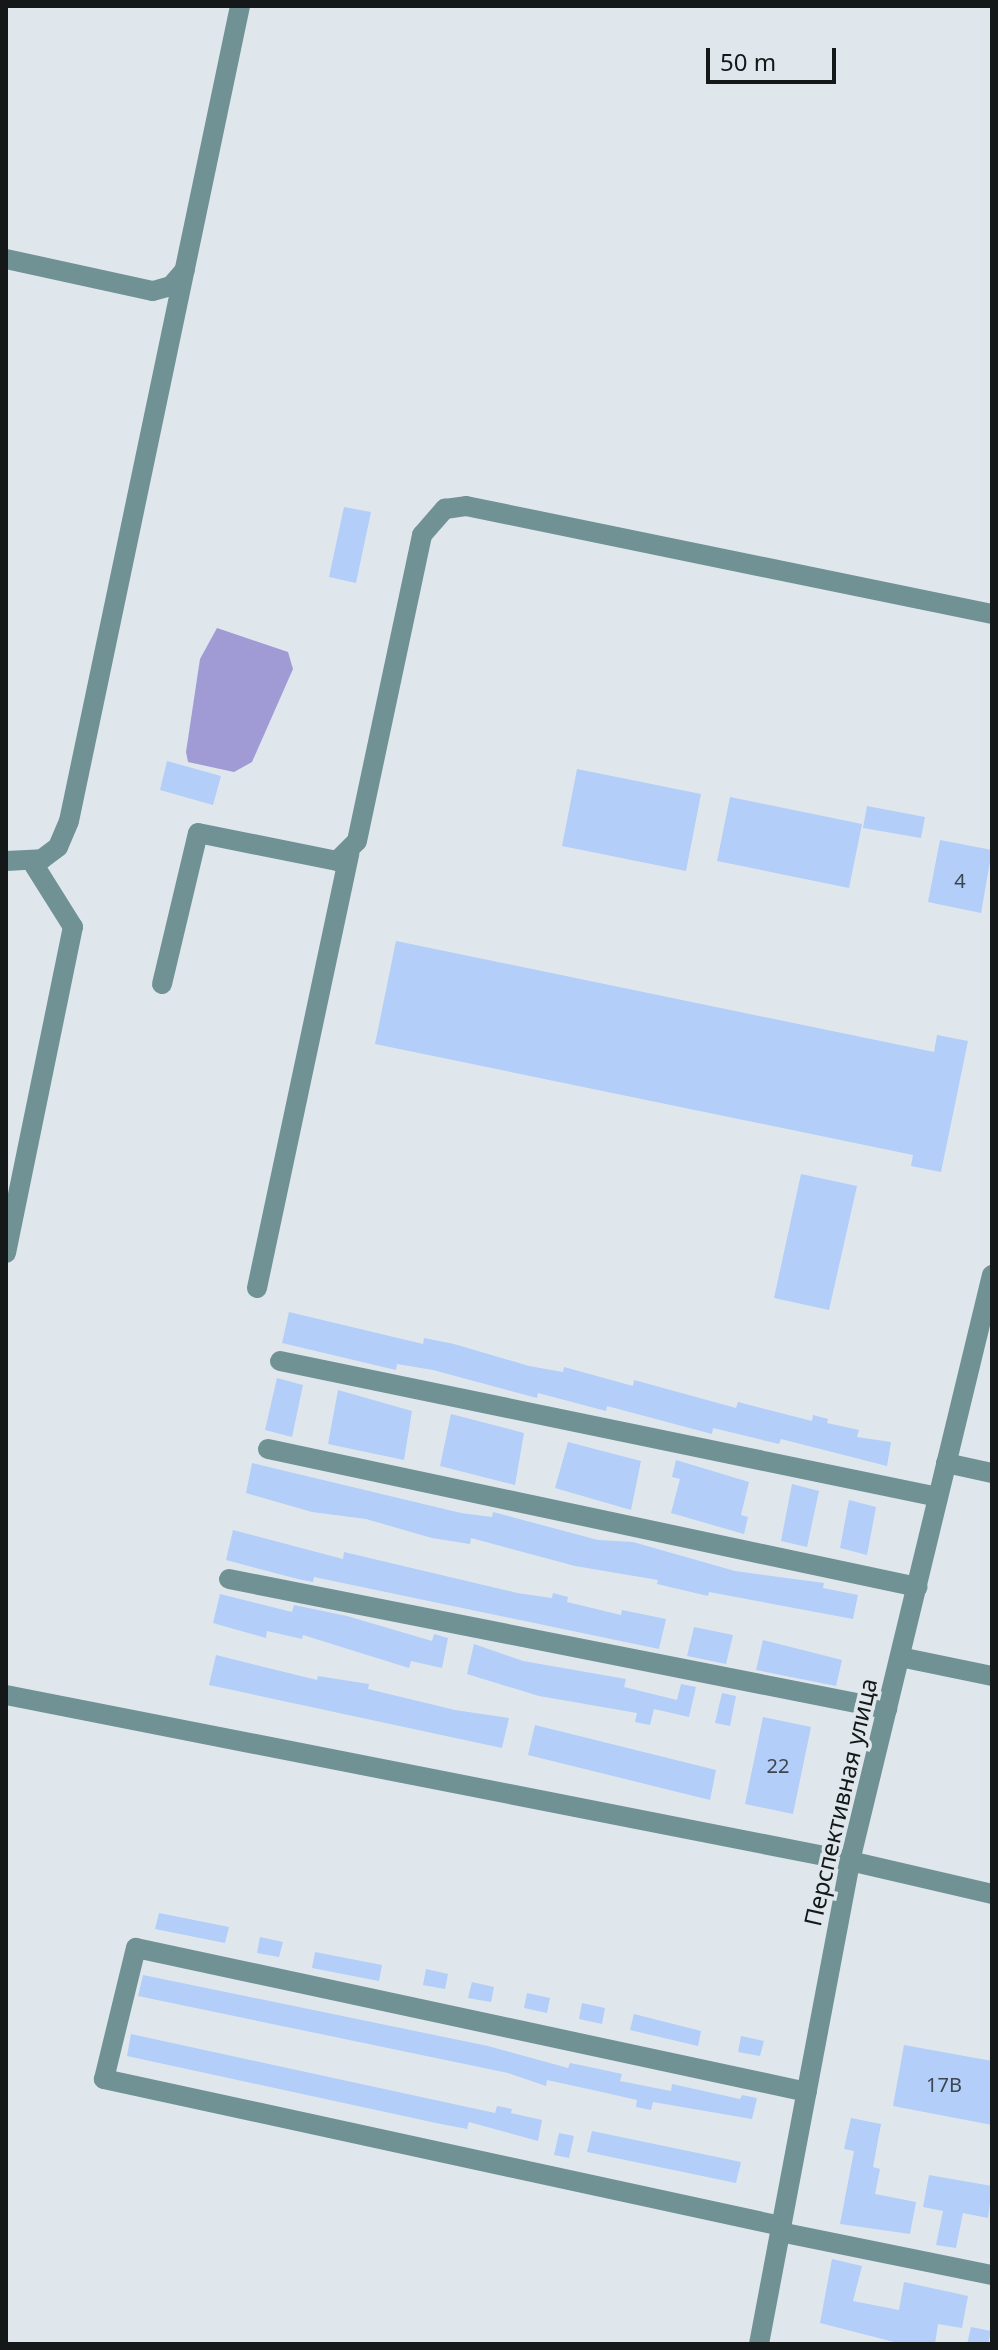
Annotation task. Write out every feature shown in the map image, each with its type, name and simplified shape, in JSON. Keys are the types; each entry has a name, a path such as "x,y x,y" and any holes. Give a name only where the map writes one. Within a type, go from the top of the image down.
{"street":[{"path":"6,861 31,860 58,847 69,821 240,6"},
{"path":"6,259 153,291 171,286 185,270"},
{"path":"257,1288 349,854 357,841 422,535 445,509 466,506 992,614"},
{"path":"162,984 198,833 337,861 349,854"},
{"path":"6,1253 73,927 31,860"},
{"name":"Перспективная улица","path":"759,2344 850,1861 992,1275"},
{"path":"280,1361 938,1497"},
{"path":"268,1449 917,1587"},
{"path":"946,1463 992,1473"},
{"path":"229,1579 887,1709"},
{"path":"900,1657 992,1676"},
{"path":"6,1695 850,1861 992,1894"},
{"path":"807,2092 136,1948 104,2079 992,2275"}],"shaded area":[{"path":"217,628 288,652 293,669 252,762 234,772 188,762 186,752 200,659"}],"building":[{"path":"344,507 371,512 356,583 329,577"},
{"path":"167,761 221,776 213,805 160,790"},
{"path":"577,769 701,794 686,871 562,846"},
{"path":"730,797 862,824 849,888 717,861"},
{"path":"867,806 925,817 921,838 863,828"},
{"path":"940,840 992,850 981,913 928,902"},
{"path":"396,941 934,1052 937,1035 968,1041 941,1172 911,1166 913,1155 375,1044"},
{"path":"801,1174 857,1186 829,1310 774,1298"},
{"path":"289,1312 423,1344 424,1338 454,1344 529,1366 563,1372 564,1367 633,1386 634,1380 736,1408 738,1402 812,1421 813,1415 828,1419 827,1423 859,1430 857,1437 891,1442 887,1466 781,1439 779,1444 713,1428 712,1434 607,1406 606,1411 538,1393 537,1398 433,1370 397,1364 396,1370 282,1343"},
{"path":"277,1378 303,1385 292,1437 265,1430"},
{"path":"338,1390 412,1411 404,1460 328,1444"},
{"path":"451,1414 524,1433 515,1485 440,1466"},
{"path":"568,1442 641,1461 631,1510 555,1488"},
{"path":"676,1460 749,1482 741,1515 748,1517 744,1534 671,1513 680,1479 672,1477"},
{"path":"252,1463 461,1513 492,1517 493,1512 598,1540 633,1542 735,1571 824,1583 823,1588 858,1595 853,1619 709,1592 708,1596 657,1584 658,1580 575,1566 471,1538 470,1544 432,1538 366,1519 312,1512 246,1493"},
{"path":"792,1484 819,1491 807,1547 781,1541"},
{"path":"849,1500 876,1507 867,1555 840,1548"},
{"path":"233,1530 343,1559 344,1552 517,1593 552,1598 553,1593 568,1597 567,1602 621,1615 622,1610 666,1619 659,1649 314,1577 313,1582 298,1579 226,1560"},
{"path":"220,1594 292,1612 294,1605 347,1616 432,1641 434,1634 448,1638 442,1668 411,1661 409,1668 303,1635 302,1639 267,1631 266,1638 213,1623"},
{"path":"694,1627 733,1635 726,1664 687,1656"},
{"path":"763,1640 842,1660 836,1686 756,1670"},
{"path":"474,1644 523,1661 626,1679 624,1687 677,1700 681,1684 696,1687 689,1717 654,1709 650,1725 635,1722 637,1713 539,1696 467,1674"},
{"path":"216,1655 317,1680 318,1676 369,1684 368,1689 455,1710 509,1718 502,1748 209,1685"},
{"path":"722,1693 736,1696 730,1726 715,1723"},
{"path":"763,1717 811,1727 793,1814 745,1804"},
{"path":"535,1725 716,1770 710,1800 528,1755"},
{"path":"159,1913 229,1927 225,1943 155,1929"},
{"path":"260,1937 283,1942 279,1957 257,1953"},
{"path":"315,1952 382,1965 379,1981 312,1968"},
{"path":"426,1969 448,1974 445,1989 423,1985"},
{"path":"143,1975 488,2046 568,2068 570,2063 622,2074 620,2081 671,2091 672,2084 740,2099 742,2095 757,2098 752,2119 653,2102 651,2110 636,2107 637,2100 602,2092 547,2080 546,2086 508,2073 138,1996"},
{"path":"472,1982 494,1987 491,2002 468,1998"},
{"path":"527,1993 550,1998 547,2013 524,2008"},
{"path":"582,2003 605,2008 602,2024 579,2019"},
{"path":"634,2014 701,2031 698,2046 630,2030"},
{"path":"131,2034 495,2113 497,2106 512,2109 511,2113 542,2120 538,2141 469,2122 467,2129 127,2056"},
{"path":"741,2036 764,2041 760,2056 738,2052"},
{"path":"904,2045 992,2061 992,2125 893,2106"},
{"path":"851,2118 881,2124 873,2167 880,2169 875,2194 916,2202 910,2234 840,2224 854,2151 844,2149"},
{"path":"592,2131 741,2162 736,2183 587,2152"},
{"path":"559,2133 574,2136 569,2158 554,2155"},
{"path":"929,2175 992,2186 988,2218 963,2213 956,2248 936,2245 943,2211 923,2207"},
{"path":"832,2259 862,2266 853,2301 899,2310 904,2282 968,2296 962,2328 938,2324 935,2344 902,2344 820,2323"},
{"path":"971,2327 991,2331 988,2344 967,2344"}]}
